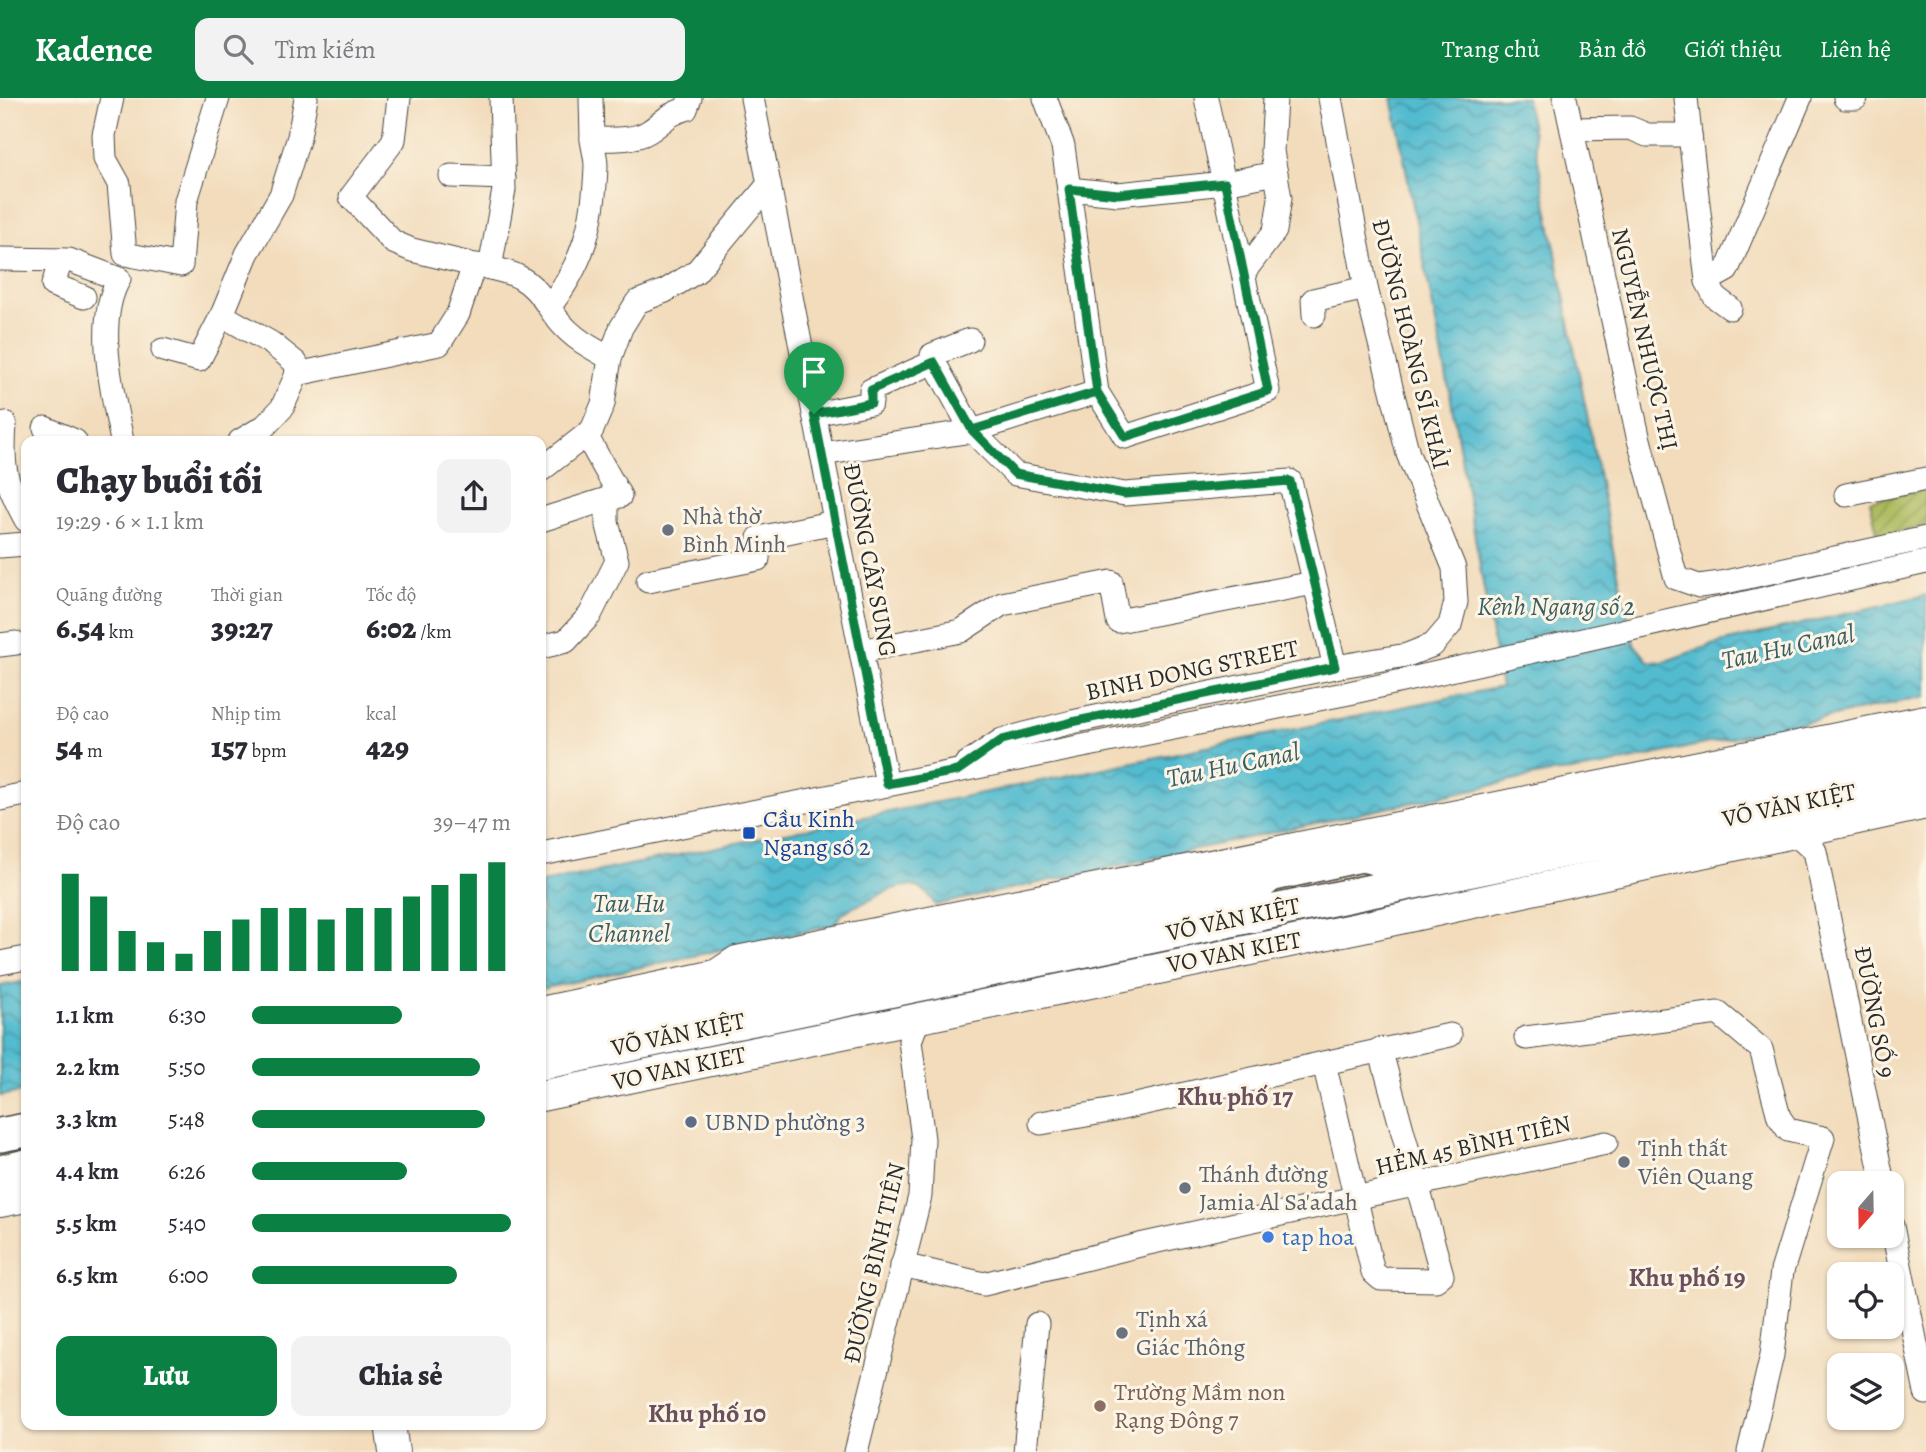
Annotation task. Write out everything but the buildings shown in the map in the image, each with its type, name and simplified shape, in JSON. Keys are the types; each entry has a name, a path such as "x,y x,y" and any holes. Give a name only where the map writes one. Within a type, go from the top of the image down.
{"highway":[{"name":"VÕ VĂN KIỆT","path":"546,1032 1259,884 1270,875 1362,855 1379,859 1926,745"},
{"name":"VÕ VĂN KIỆT","path":"546,1062 1926,776"},
{"path":"0,1135 21,1131"},
{"path":"0,1172 21,1167"}],"main road":[{"name":"VÕ VĂN KIỆT","path":"716,975 737,961 1926,720"},
{"name":"VÕ VĂN KIỆT","path":"1362,855 1378,845 1926,732"},
{"name":"VO VAN KIET","path":"546,1095 885,1025 914,1029 1367,926 1805,841 1830,824 1926,804"},
{"name":"VÕ VĂN KIỆT","path":"546,1011 716,975 740,977 1256,872 1270,875"},
{"path":"0,1202 21,1198"},
{"path":"391,1430 394,1452"}],"street":[{"path":"112,98 104,135 105,159 119,184 125,254 181,265 186,201 218,98"},
{"path":"163,350 199,360 222,315 247,254 281,195 299,137 306,98"},
{"path":"399,98 394,140 385,157 351,197 393,242 412,250 516,274 540,293 560,326 578,342 610,358"},
{"path":"297,374 439,344 458,314 482,266 501,215 504,178 501,98"},
{"path":"549,307 568,284 582,257 596,164 592,139 591,98"},
{"path":"592,139 618,139 647,133 669,114 686,109 690,98"},
{"name":"ĐƯỜNG CÂY SUNG","path":"752,98 887,784"},
{"path":"1045,98 1063,146 1097,392 1125,437 1268,391 1206,98"},
{"path":"1244,272 1275,231 1280,198 1272,151 1275,98"},
{"name":"ĐƯỜNG HOÀNG SĨ KHẢI","path":"1330,98 1366,289 1408,454 1454,568 1456,602 1450,625 1443,636"},
{"name":"NGUYỄN NHƯỢC THỊ","path":"1565,98 1638,436 1676,578 1699,586 1721,583 1926,538"},
{"path":"1686,98 1707,281 1715,297 1730,308"},
{"path":"1707,281 1727,270 1800,98"},
{"path":"1845,98 1856,98"},
{"path":"1572,129 1630,128 1647,135 1690,135"},
{"path":"1069,189 1118,194 1225,183 1276,173"},
{"path":"451,176 504,178"},
{"path":"546,466 592,430 603,404 610,358 621,328 637,302 665,291 696,272 769,184"},
{"path":"0,259 61,260 84,264 119,279 108,297 108,365 121,436"},
{"path":"61,260 53,285 84,297"},
{"path":"1314,315 1313,300 1366,289"},
{"path":"222,315 271,343 296,363 297,374 288,389 282,408 265,426 248,436"},
{"path":"970,340 932,355 934,362 972,430 1015,474 1125,494 1290,481 1335,667"},
{"path":"814,414 871,403 871,390 934,362"},
{"path":"822,454 972,430 1097,392"},
{"path":"5,423 3,460 16,478 21,499"},
{"path":"45,428 63,436"},
{"path":"546,518 620,496 586,435"},
{"path":"1846,495 1926,479"},
{"path":"546,646 566,640 590,615 617,561 607,522 607,499"},
{"path":"649,581 758,559 759,538 835,522"},
{"path":"0,546 21,544"},
{"name":"BINH DONG STREET","path":"546,853 1349,692 1926,562"},
{"path":"861,651 961,631 1002,604 1111,582 1118,621 1314,583"},
{"name":"BINH DONG STREET","path":"957,771 1002,740 1072,722 1335,667 1407,655 1433,645 1443,636"},
{"path":"0,799 21,795"},
{"name":"ĐƯỜNG SỐ 9","path":"1805,841 1880,1171"},
{"path":"0,963 21,959"},
{"path":"1526,1038 1718,1013 1761,1049 1779,1117 1788,1130 1824,1138 1782,1270 1772,1355 1749,1452"},
{"name":"ĐƯỜNG BÌNH TIÊN","path":"856,1452 920,1196 924,1165 914,1029"},
{"path":"1041,1123 1109,1111 1450,1035"},
{"path":"1324,1063 1373,1272 1381,1279 1436,1280 1442,1275 1380,1049"},
{"name":"HẺM 45 BÌNH TIÊN","path":"902,1265 984,1284 1144,1244 1418,1187 1544,1154 1606,1143"},
{"path":"1896,1248 1926,1393"},
{"path":"1025,1452 1037,1324"}],"green space":[{"path":"1926,489 1926,526 1878,536 1870,501"}],"water":[{"name":"Tau Hu Channel","path":"1392,98 1526,98 1613,550 1634,644 1648,661 1663,662 1711,645 1926,595 1926,696 1584,770 1549,773 935,905 923,890 900,887 847,910 834,925 546,988 546,882 1501,687 1450,394"},
{"path":"21,982 21,1092 0,1096 0,986"}],"place":[{"name":"Nhà thờ Bình Minh","path":"668,530"},
{"name":"Cầu Kinh Ngang số 2","path":"749,833"},
{"name":"UBND phường 3","path":"691,1122"},
{"name":"Tịnh thất Viên Quang","path":"1624,1162"},
{"name":"Thánh đường Jamia Al Sa'adah","path":"1185,1188"},
{"name":"tap hoa","path":"1268,1237"},
{"name":"Tịnh xá Giác Thông","path":"1122,1333"},
{"name":"Trường Mầm non Rạng Đông 7","path":"1100,1406"}],"district":[{"name":"Khu phố 17","path":"1235,1096"},
{"name":"Khu phố 19","path":"1687,1277"},
{"name":"Khu phố 10","path":"707,1413"}],"route":[{"path":"814,414 871,403 871,390 934,362 972,430 1037,411 1097,392 1069,189 1118,194 1225,183 1268,391 1125,437 1097,392 972,430 1015,474 1125,494 1290,481 1335,667 1072,722 1002,740 957,771 887,784 814,414"}],"water label":[{"name":"Kênh Ngang số 2","path":"1556,606"},
{"name":"Tau Hu Canal","path":"1788,647"},
{"name":"Tau Hu Canal","path":"1233,765"}]}
